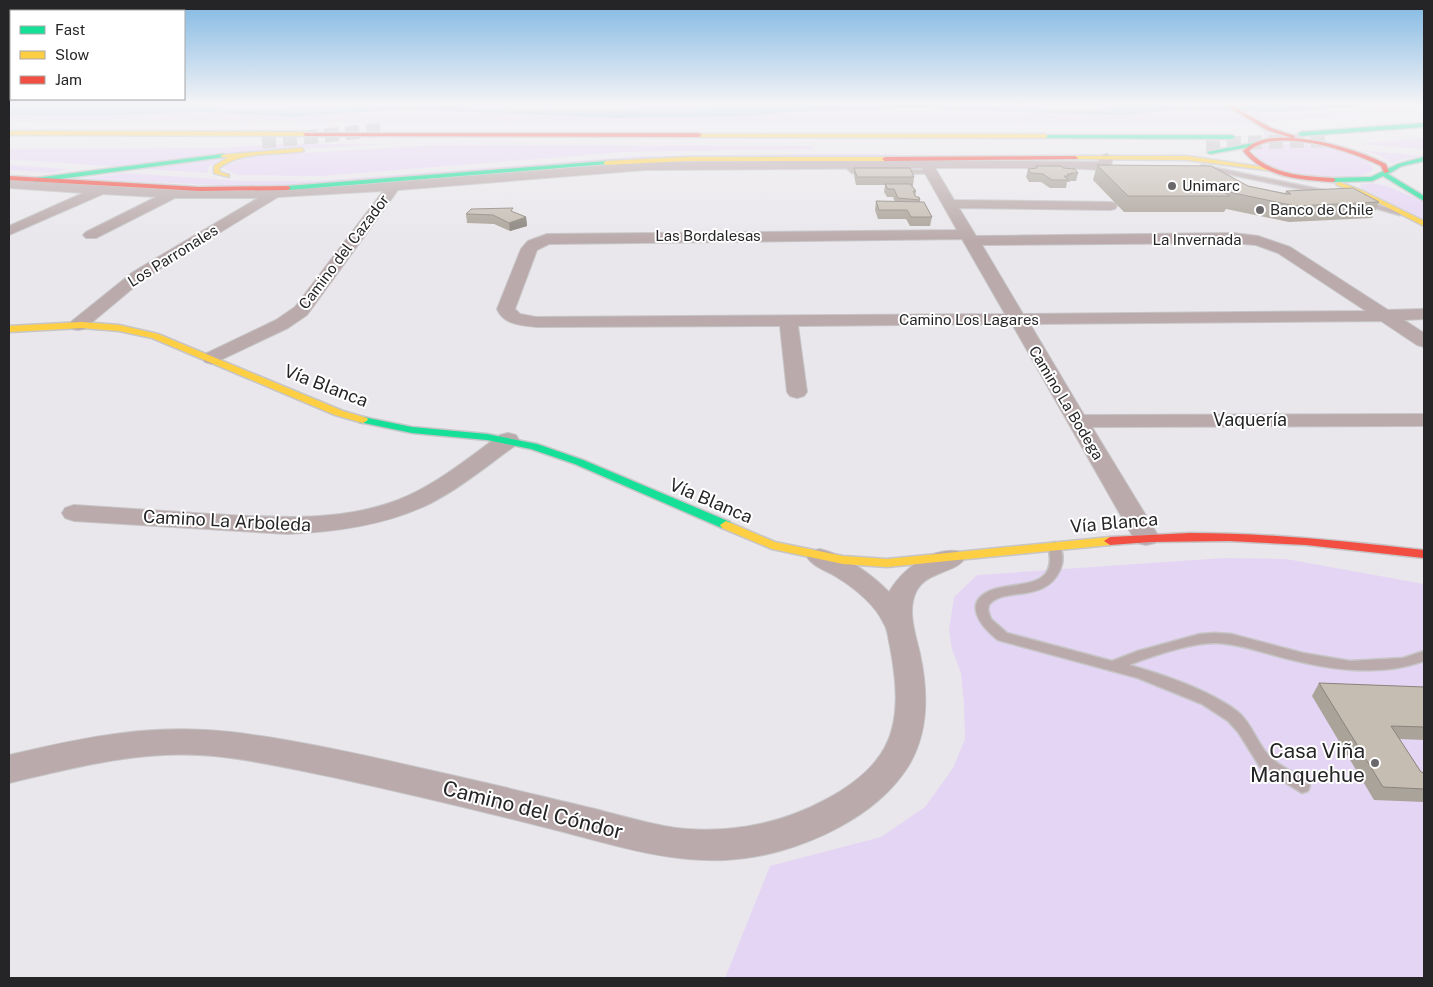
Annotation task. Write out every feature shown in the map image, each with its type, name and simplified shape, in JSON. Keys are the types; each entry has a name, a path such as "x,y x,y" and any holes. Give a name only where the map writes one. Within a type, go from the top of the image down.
{"main road":[{"path":"35,180 75,177 189,158 313,150"},
{"path":"1138,153 1173,150"},
{"path":"11,180 199,189 266,189 367,183 656,160 925,165 926,154 1138,153 1214,150"},
{"path":"1246,150 1248,156 1257,163 1273,170"},
{"path":"1349,150 1369,156 1384,165 1385,173 1400,186 1424,199"},
{"path":"1409,151 1424,152"},
{"path":"227,176 216,171 217,166 233,158 255,153"},
{"path":"208,175 294,178 370,176 656,153 1077,158"},
{"path":"1106,164 1202,159 1273,170 1318,179 1357,190 1378,205 1405,214 1424,224"},
{"path":"1318,179 1361,180 1376,178 1424,159"},
{"path":"11,180 62,174 74,169 68,166 179,173"},
{"name":"Vía Blanca","path":"9,329 78,325 110,327 139,332 212,358 339,413 362,420 412,430 508,440 557,453 772,546 820,557 887,563 1146,537 1195,535 1296,539 1424,554"}],"street":[{"path":"1077,158 1106,164"},
{"path":"11,180 173,194 274,194 645,166 1106,164"},
{"name":"Camino La Bodega","path":"925,165 1146,537"},
{"name":"Camino del Cazador","path":"212,358 282,324 301,311 394,186"},
{"path":"9,231 102,189"},
{"path":"92,235 173,194"},
{"name":"Los Parronales","path":"78,325 144,272 274,194"},
{"path":"949,204 1110,206"},
{"name":"Las Bordalesas","path":"514,318 507,313 506,308 529,249 533,244 547,238 969,238"},
{"name":"La Invernada","path":"969,238 1233,238 1258,241 1284,250 1424,341"},
{"name":"Camino Los Lagares","path":"514,318 536,322 1016,320 1424,314"},
{"path":"788,321 796,392"},
{"name":"Vaquería","path":"1076,421 1424,420"},
{"name":"Camino La Arboleda","path":"74,513 287,526 321,525 360,519 390,511 422,497 508,440"},
{"name":"Camino del Cóndor","path":"820,557 852,574 874,591 898,623"},
{"name":"Camino del Cóndor","path":"9,769 104,748 138,743 171,741 230,744 383,774 666,842 732,844 756,840 795,830 824,818 849,804 871,787 890,768 903,748 909,731 910,686 906,651 898,623 899,608 904,590 915,575 932,564 954,557"}],"lane":[{"path":"1189,167 1220,170 1343,196"},
{"path":"1359,202 1378,205"},
{"path":"1054,546 1058,560 1056,569 1050,577 1030,588 992,595 982,607 982,614 986,623 1003,637 1114,666 1168,683 1220,707 1244,728 1257,752 1265,762 1302,786"},
{"path":"1114,666 1138,656 1215,638 1231,639 1303,658 1350,666 1404,664 1424,656"}],"shaded area":[{"path":"9,150 279,150 243,152 121,167 9,159"},
{"path":"354,150 748,150 625,152 322,176 237,175 223,168 226,165 255,156"},
{"path":"1338,150 1361,158 1369,163 1373,169 1366,174 1354,177 1303,174 1264,163 1253,151"},
{"path":"1365,151 1424,156 1403,159 1392,163 1379,155"},
{"path":"898,154 898,156 686,156 264,187 80,179 122,173 246,181 318,181 639,156"},
{"path":"222,158 209,166 207,173 147,169"},
{"path":"9,165 66,169 53,173 9,170"},
{"path":"1372,183 1387,186 1424,202 1424,219 1362,189 1360,185"},
{"path":"1224,558 1286,559 1424,584 1424,978 725,978 770,866 881,837 925,807 953,768 965,739 964,704 961,673 952,649 949,630 954,597 977,575"}],"building":[{"path":"1097,165 1211,166 1248,186 1286,194 1291,194 1286,191 1353,188 1379,202 1295,206 1229,192 1224,192 1230,196 1128,196"},
{"path":"1036,166 1061,166 1063,168 1075,169 1078,173 1064,176 1068,180 1052,180 1043,174 1031,173 1028,169 1037,168"},
{"path":"854,168 910,168 914,177 857,177"},
{"path":"885,184 910,184 916,191 913,191 916,197 919,197 920,200 898,198 894,189 888,189"},
{"path":"876,201 924,202 932,217 911,217 907,210 879,210"},
{"path":"513,208 511,211 526,217 509,223 493,215 466,214 471,209"},
{"name":"Casa Viña Manquehue","path":"1319,683 1424,687 1424,727 1391,726 1421,772 1424,773 1424,789 1383,787"}],"traffic: fast":[{"path":"1210,152 1222,150"},
{"path":"35,180 223,156"},
{"path":"1333,180 1372,179 1400,165 1424,159"},
{"path":"288,188 606,163"},
{"path":"1384,174 1424,199"},
{"path":"363,420 412,430 487,437 533,446 579,462 726,525"}],"traffic: slow":[{"path":"223,156 301,150"},
{"path":"227,176 217,173 216,167 226,160 239,156"},
{"path":"1075,158 1187,158 1273,169"},
{"path":"606,163 687,159 885,159"},
{"path":"1339,184 1361,192 1424,224"},
{"path":"9,329 82,325 119,328 155,336 339,413 363,420"},
{"path":"726,525 772,545 843,560 887,563 1110,541"}],"traffic: jam":[{"path":"1247,150 1246,151 1253,160 1274,171 1298,177 1333,180"},
{"path":"1346,150 1384,165 1386,172"},
{"path":"885,159 1075,158"},
{"path":"9,178 199,189 288,188"},
{"path":"1110,541 1190,537 1267,538 1424,554"}],"place":[{"name":"Unimarc","path":"1172,186"},
{"name":"Banco de Chile","path":"1260,210"},
{"name":"Casa Viña Manquehue","path":"1375,763"}]}
